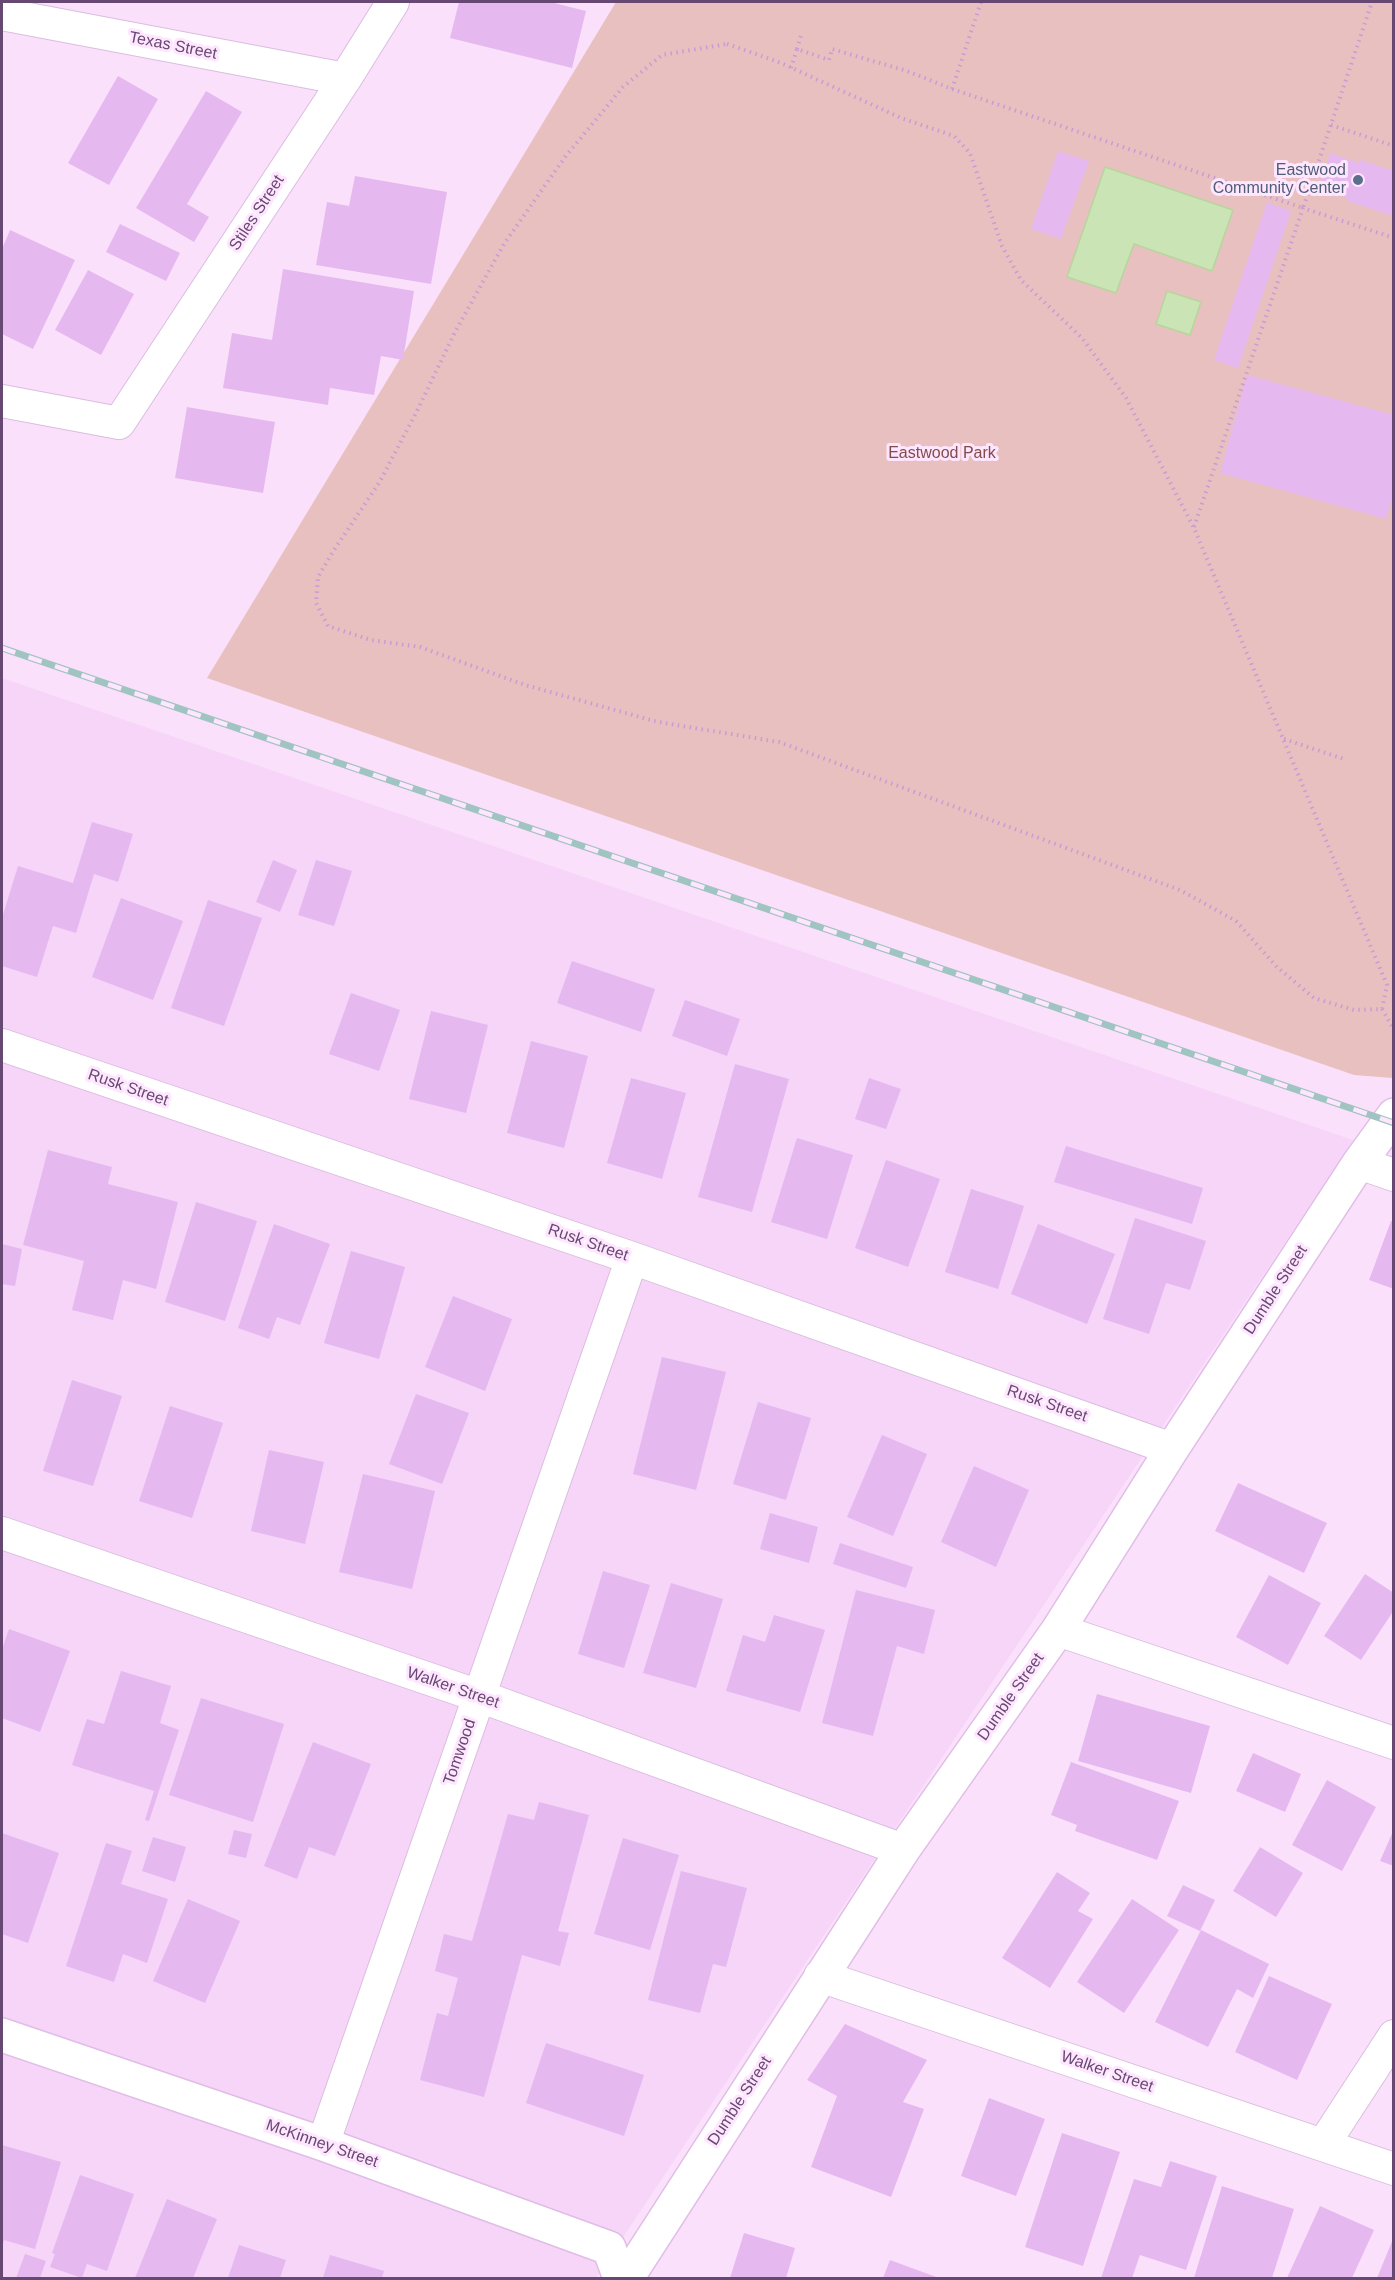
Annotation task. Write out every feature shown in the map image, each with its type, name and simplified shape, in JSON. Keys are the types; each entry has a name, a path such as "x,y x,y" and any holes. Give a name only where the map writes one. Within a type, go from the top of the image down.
{"street":[{"name":"Stiles Street","path":"2,401 119,423 393,2"},
{"name":"Texas Street","path":"2,14 345,79"},
{"name":"Rusk Street","path":"2,1046 632,1258 1172,1449"},
{"name":"Dumble Street","path":"627,2278 903,1850 1058,1630 1172,1449 1359,1163 1394,1115"},
{"path":"1359,1163 1394,1175"},
{"name":"Tomwood","path":"322,2144 632,1258"},
{"name":"Walker Street","path":"2,1533 479,1696 903,1850"},
{"path":"1058,1630 1394,1743"},
{"name":"Walker Street","path":"820,1976 1394,2169"},
{"name":"McKinney Street","path":"2,2035 322,2144 609,2248 620,2278"},
{"path":"1323,2145 1394,2036"}],"path":[{"path":"952,89 981,2"},
{"path":"1194,528 1372,2"},
{"path":"791,68 801,36"},
{"path":"1382,1009 1354,1010 1314,998 1277,967 1236,921 1180,890 779,742 658,722 525,685 420,647 371,640 328,626 316,603 318,577 379,483 416,413 454,332 504,244 565,157 623,87 662,55 727,44 791,68 901,118 954,136 970,153 1002,246 1022,280 1082,338 1126,398 1194,528 1387,985 1382,1009 1393,1028"},
{"path":"797,49 829,60 832,49 907,72 1394,238"},
{"path":"1331,125 1394,146"},
{"path":"1284,739 1344,759"}],"shaded area":[{"path":"1105,167 1233,210 1212,271 1134,244 1116,293 1067,277"},
{"path":"1167,291 1201,302 1190,335 1156,324"},
{"path":"2,678 1353,1140 596,2278 2,2278"}],"green space":[{"name":"Eastwood Park","path":"616,2 1393,2 1393,1078 1354,1075 207,678"}],"building":[{"path":"459,2 550,2 586,11 572,68 450,38"},
{"path":"118,76 158,99 109,185 68,163"},
{"path":"206,91 242,112 187,204 209,217 194,242 136,208"},
{"path":"1058,151 1089,161 1061,239 1031,229"},
{"name":"Eastwood Community Center","path":"1330,153 1394,171 1394,216 1347,201 1348,198 1319,189"},
{"path":"355,176 447,192 431,284 316,265 327,202 349,206"},
{"path":"1267,202 1291,211 1238,368 1214,360"},
{"path":"120,224 180,253 166,281 106,252"},
{"path":"10,230 75,260 33,349 2,334 2,249"},
{"path":"283,269 414,291 403,360 381,356 374,395 330,388 328,405 223,388 232,333 272,340"},
{"path":"88,270 134,294 101,355 55,330"},
{"path":"1247,375 1394,415 1394,491 1386,519 1220,473"},
{"path":"187,407 275,422 263,493 175,478"},
{"path":"92,822 133,834 118,882 94,874 76,933 53,926 37,977 2,966 2,918 18,866 73,883"},
{"path":"273,860 297,870 280,912 256,902"},
{"path":"316,860 352,871 334,926 298,915"},
{"path":"121,898 183,921 153,1000 92,977"},
{"path":"208,900 262,918 224,1026 171,1008"},
{"path":"572,961 655,989 641,1032 557,1003"},
{"path":"351,993 400,1010 379,1071 329,1054"},
{"path":"685,1000 740,1019 727,1056 672,1036"},
{"path":"431,1011 488,1025 466,1113 409,1099"},
{"path":"531,1041 588,1056 564,1148 507,1133"},
{"path":"735,1064 789,1079 752,1212 698,1197"},
{"path":"631,1078 686,1093 662,1179 607,1163"},
{"path":"869,1078 901,1089 886,1129 855,1119"},
{"path":"797,1138 853,1155 827,1239 771,1222"},
{"path":"1066,1146 1203,1188 1192,1224 1054,1182"},
{"path":"48,1150 112,1167 108,1184 178,1202 156,1289 123,1280 113,1320 72,1310 84,1261 23,1245"},
{"path":"886,1160 940,1179 908,1267 855,1248"},
{"path":"971,1189 1024,1206 998,1289 945,1272"},
{"path":"196,1202 257,1221 225,1321 165,1302"},
{"path":"1135,1218 1206,1241 1190,1290 1166,1283 1149,1334 1103,1319"},
{"path":"1391,1221 1394,1222 1394,1289 1369,1280"},
{"path":"274,1224 330,1244 300,1325 277,1317 269,1339 238,1328"},
{"path":"1038,1224 1115,1254 1087,1324 1011,1294"},
{"path":"2,1244 22,1249 15,1286 2,1284"},
{"path":"351,1251 405,1267 379,1359 324,1343"},
{"path":"453,1296 512,1319 485,1391 425,1367"},
{"path":"662,1357 726,1372 696,1490 633,1474"},
{"path":"72,1380 122,1396 93,1486 43,1471"},
{"path":"416,1394 469,1413 442,1484 389,1464"},
{"path":"758,1402 811,1418 786,1500 733,1484"},
{"path":"170,1406 223,1423 192,1518 139,1501"},
{"path":"882,1435 927,1454 893,1536 847,1517"},
{"path":"269,1450 324,1462 305,1544 251,1531"},
{"path":"974,1466 1029,1490 996,1567 941,1542"},
{"path":"363,1474 435,1491 412,1589 339,1572"},
{"path":"1238,1483 1327,1523 1304,1573 1215,1531"},
{"path":"770,1513 818,1527 809,1563 760,1549"},
{"path":"840,1543 913,1567 906,1588 833,1564"},
{"path":"603,1571 650,1585 624,1668 578,1654"},
{"path":"1365,1574 1394,1593 1394,1610 1361,1660 1324,1636"},
{"path":"1269,1575 1321,1603 1288,1665 1236,1637"},
{"path":"671,1583 723,1599 696,1688 643,1673"},
{"path":"856,1590 935,1610 924,1654 897,1646 873,1736 822,1723"},
{"path":"774,1615 825,1630 800,1712 726,1691 743,1635 765,1642"},
{"path":"9,1629 70,1651 40,1732 2,1718 2,1649"},
{"path":"121,1671 171,1686 160,1723 179,1730 149,1821 145,1820 154,1791 72,1765 87,1719 104,1724"},
{"path":"1097,1694 1210,1726 1191,1793 1078,1761"},
{"path":"201,1698 284,1724 253,1822 169,1795"},
{"path":"313,1742 371,1764 335,1856 309,1847 297,1879 264,1866"},
{"path":"1253,1753 1301,1774 1285,1812 1236,1791"},
{"path":"1071,1762 1179,1801 1157,1860 1075,1831 1077,1825 1051,1815"},
{"path":"1327,1780 1376,1807 1342,1871 1292,1845"},
{"path":"539,1802 589,1815 558,1931 569,1933 560,1966 522,1955 484,2097 420,2080 437,2013 448,2016 458,1978 435,1971 444,1934 472,1941 508,1814 534,1820"},
{"path":"1394,1829 1394,1866 1380,1861"},
{"path":"234,1830 252,1834 246,1858 228,1854"},
{"path":"2,1833 59,1853 28,1943 2,1934"},
{"path":"153,1837 186,1847 175,1882 142,1871"},
{"path":"623,1838 679,1855 650,1950 594,1934"},
{"path":"106,1843 132,1851 121,1884 168,1899 147,1963 123,1954 114,1982 66,1966"},
{"path":"1260,1847 1303,1873 1276,1917 1233,1891"},
{"path":"681,1871 747,1888 726,1967 713,1964 700,2013 648,2000"},
{"path":"1057,1872 1090,1893 1078,1911 1093,1919 1050,1988 1002,1958"},
{"path":"1183,1885 1215,1900 1200,1931 1167,1916"},
{"path":"188,1899 240,1921 205,2003 153,1981"},
{"path":"1132,1899 1179,1930 1124,2013 1077,1982"},
{"path":"1201,1930 1269,1964 1253,1998 1237,1989 1208,2047 1155,2022"},
{"path":"1269,1976 1332,2004 1297,2080 1235,2052"},
{"path":"845,2024 927,2060 903,2102 924,2109 891,2197 811,2167 837,2096 807,2080"},
{"path":"546,2043 644,2075 624,2136 526,2103"},
{"path":"989,2098 1045,2119 1016,2196 961,2176"},
{"path":"1062,2133 1120,2152 1083,2266 1025,2247"},
{"path":"2,2145 61,2162 35,2249 4,2240 2,2248"},
{"path":"1170,2161 1217,2176 1186,2270 1140,2255 1132,2278 1101,2278 1134,2179 1161,2187"},
{"path":"80,2175 134,2194 107,2271 87,2264 82,2278 50,2267 55,2254 52,2253"},
{"path":"1222,2186 1294,2209 1272,2278 1194,2278"},
{"path":"167,2199 217,2219 193,2278 135,2278"},
{"path":"1320,2206 1374,2230 1352,2278 1287,2278"},
{"path":"744,2233 795,2248 786,2278 730,2278"},
{"path":"1393,2239 1394,2278 1377,2278"},
{"path":"239,2245 286,2260 280,2278 228,2278"},
{"path":"25,2254 46,2261 40,2278 16,2278"},
{"path":"330,2255 384,2271 382,2278 323,2278"},
{"path":"890,2260 939,2278 883,2278"}],"railway":[{"path":"2,648 1394,1123"}],"place":[{"name":"Eastwood Community Center","path":"1358,180"}]}
